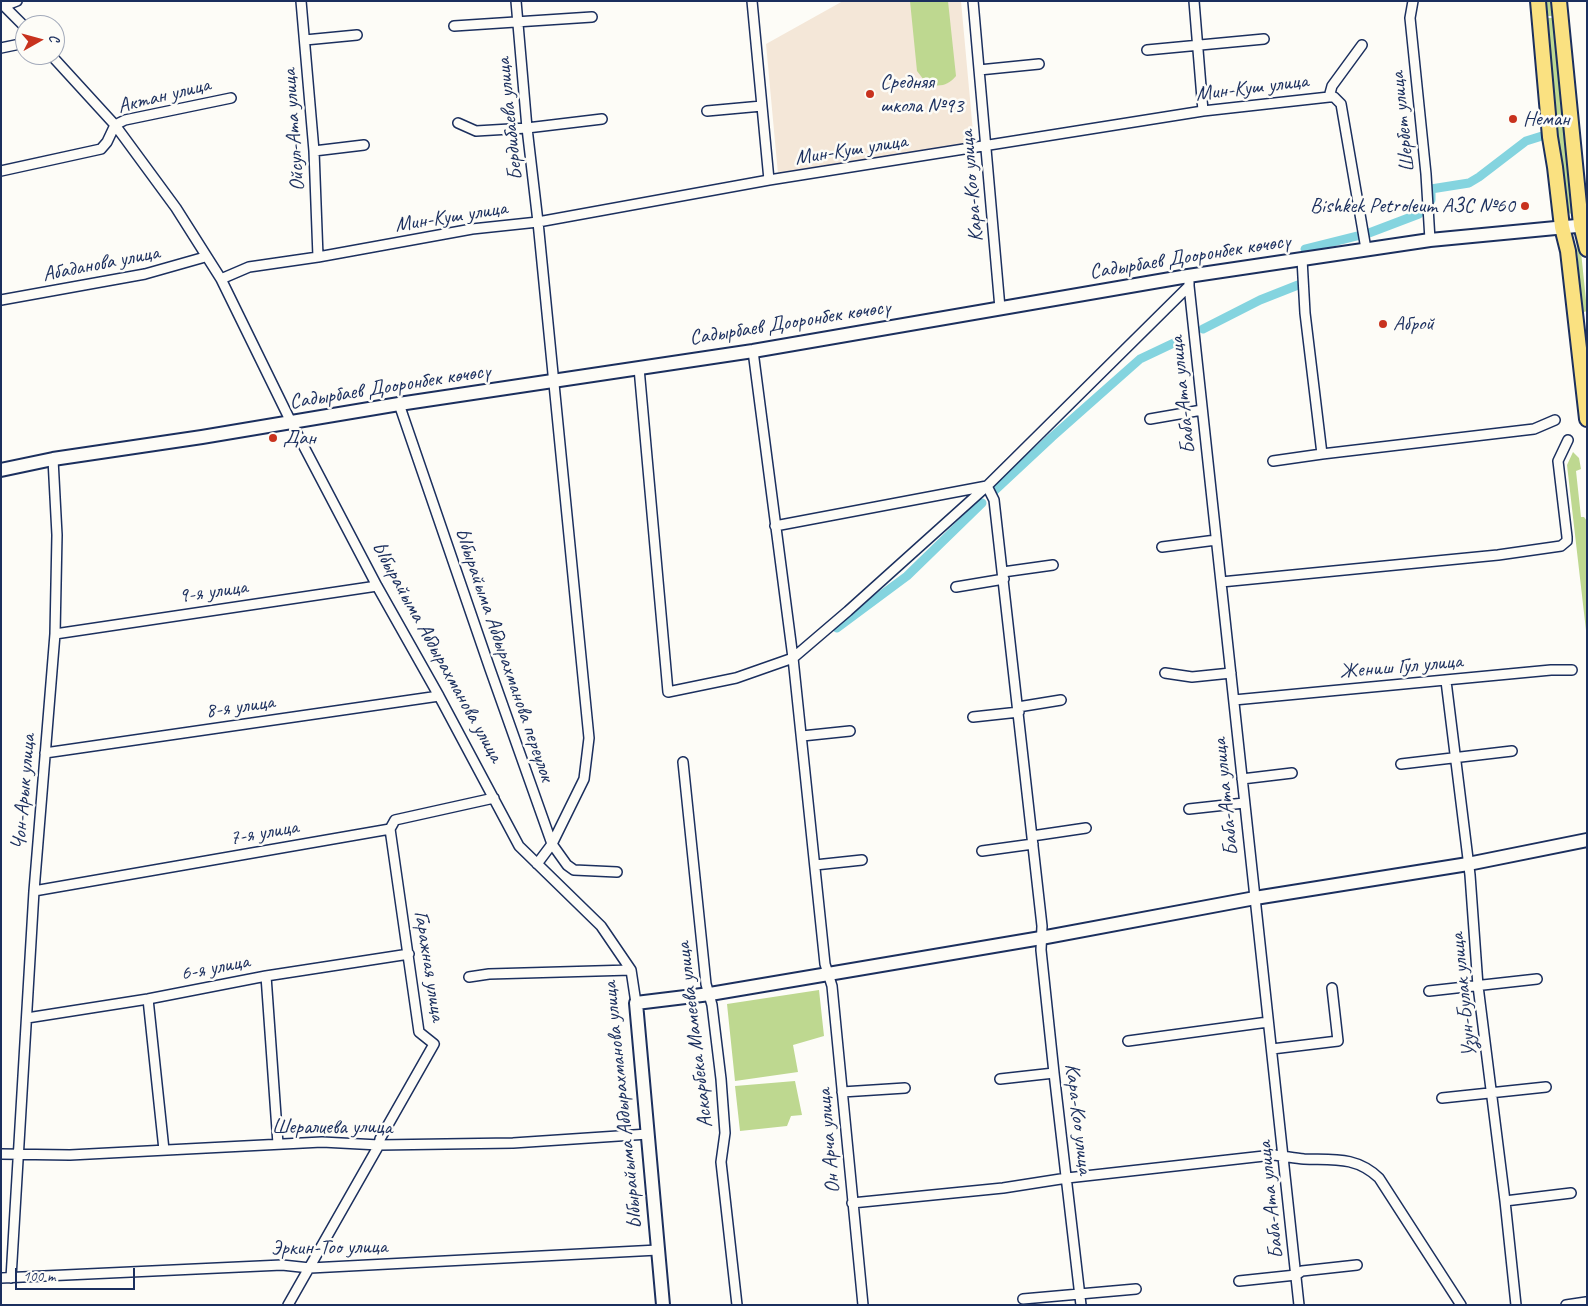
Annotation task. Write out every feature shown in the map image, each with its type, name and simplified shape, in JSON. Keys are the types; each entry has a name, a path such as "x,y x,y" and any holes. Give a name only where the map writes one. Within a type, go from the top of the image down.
{"main road":[{"path":"1538,1 1550,137 1556,167 1562,227 1582,320 1587,419"},
{"path":"1559,1 1587,249"},
{"name":"Садырбаев Дооронбек көчөсү","path":"1,470 53,459 202,437 399,404 753,351 1000,308 1189,281 1302,259 1366,249 1430,240 1584,225"},
{"path":"636,1003 710,994 1041,938 1255,898 1468,864 1587,840"},
{"name":"Ыбырайыма Абдырахманова улица","path":"636,1003 662,1305"}],"street":[{"path":"3,4 17,1"},
{"name":"Ойсул-Ата улица","path":"301,1 314,151 318,257"},
{"name":"Бердибаева улица","path":"516,1 527,128 589,738 584,779 552,844 537,864"},
{"path":"752,1 769,180"},
{"name":"Кара-Коо улица","path":"973,1 1000,308"},
{"path":"1194,1 1196,46 1203,111"},
{"name":"Шербет улица","path":"1413,1 1410,18 1426,174 1430,240"},
{"path":"3,4 15,17"},
{"path":"454,26 592,17"},
{"path":"305,40 357,35"},
{"path":"1147,50 1264,39"},
{"path":"1,48 15,45"},
{"path":"1329,97 1332,86 1362,46"},
{"path":"979,70 1039,64"},
{"name":"Ыбырайыма Абдырахманова улица","path":"60,65 115,125 176,208 220,279 376,586 439,696 519,846 601,926 630,970 636,1003"},
{"name":"Мин-Куш улица","path":"220,279 249,268 472,229 538,222 769,180 1203,111 1329,97 1334,97 1341,104 1366,249"},
{"name":"Актан улица","path":"1,171 101,149 107,142 115,125 125,120 231,98"},
{"path":"707,111 762,106"},
{"path":"458,122 476,131 527,128 602,119"},
{"path":"314,151 364,145"},
{"name":"Абаданова улица","path":"1,300 145,274 205,257"},
{"path":"1302,259 1305,313 1322,454"},
{"path":"639,368 668,692 736,678 793,658 987,486 1189,281"},
{"name":"Баба-Ата улица","path":"1189,281 1299,1305"},
{"name":"Он Арча улица","path":"753,351 793,658 825,964 832,986 863,1305"},
{"name":"Ыбырайыма Абдырахманова переулок","path":"399,404 552,844 567,865 574,870 617,872"},
{"path":"1150,419 1202,410"},
{"path":"1273,461 1534,429 1555,420"},
{"path":"1221,582 1561,546 1567,541 1567,537 1558,461 1568,440"},
{"name":"Чон-Арык улица","path":"11,1278 17,1154 28,1018 34,891 55,634 57,535 53,459"},
{"path":"775,526 987,486"},
{"name":"Кара-Коо улица","path":"987,486 994,500 1003,576 1042,926 1041,938 1054,1073 1081,1305"},
{"path":"1162,547 1216,540"},
{"path":"956,587 1053,565"},
{"name":"9-я улица","path":"55,634 376,586"},
{"name":"Жениш Гул улица","path":"1234,700 1551,670 1572,670"},
{"path":"1165,673 1192,677 1230,673"},
{"name":"Узун-Булак улица","path":"1446,681 1468,864 1478,986 1516,1305"},
{"name":"8-я улица","path":"45,753 439,696"},
{"path":"973,717 1061,700"},
{"path":"802,736 850,731"},
{"path":"1401,764 1512,751"},
{"name":"Аскарбека Мамеева улица","path":"683,762 706,984 712,1005 725,1124 722,1162 737,1305"},
{"path":"1242,779 1292,773"},
{"name":"7-я улица","path":"34,891 390,829 395,820 494,798"},
{"path":"1189,809 1244,803"},
{"path":"982,851 1086,828"},
{"name":"Гаражная улица","path":"288,1305 434,1044 419,1032 390,829"},
{"path":"815,865 862,860"},
{"name":"6-я улица","path":"28,1018 148,999 266,976 409,954"},
{"path":"469,977 488,974 630,970"},
{"path":"266,976 278,1144"},
{"path":"1430,991 1537,979"},
{"path":"1272,1049 1338,1040 1332,988"},
{"path":"148,999 164,1150"},
{"path":"1128,1041 1268,1022"},
{"path":"1000,1079 1054,1073"},
{"path":"842,1092 905,1088"},
{"path":"1442,1098 1546,1088"},
{"name":"Шералиева улица","path":"1,1154 70,1155 322,1142 379,1144 513,1143 648,1134"},
{"path":"852,1203 1003,1188 1067,1178 1273,1155 1302,1159 1343,1159 1370,1170 1379,1178 1462,1305"},
{"path":"1505,1202 1571,1193"},
{"name":"Эркин-Тоо улица","path":"1,1278 282,1265 310,1268 658,1250"},
{"path":"1239,1281 1296,1275 1302,1271 1357,1266"},
{"path":"1023,1298 1136,1289"},
{"path":"1566,1305 1586,1302"}],"shaded area":[{"name":"Средняя школа №93","path":"843,1 961,1 974,143 778,174 766,44"}],"green space":[{"path":"910,1 948,1 956,76 947,84 927,84 917,71"},
{"path":"1543,1 1553,1 1554,16 1544,16"},
{"path":"1545,18 1554,18 1574,211 1570,214 1568,211 1562,159 1556,136"},
{"path":"1576,238 1580,242 1587,310 1585,312 1582,311"},
{"path":"1573,452 1579,458 1581,469 1576,471 1581,517 1584,517 1587,521 1587,639 1567,465"},
{"path":"819,990 824,1036 793,1045 798,1072 735,1081 727,1004"},
{"path":"795,1081 802,1115 791,1116 787,1126 740,1131 735,1086"}],"waterway":[{"path":"1431,200 1431,189 1469,183 1526,141 1542,136"},
{"path":"1369,233 1419,214"},
{"path":"1305,249 1357,236"},
{"path":"1203,329 1260,300 1298,285"},
{"path":"993,492 1140,359 1178,341"},
{"path":"837,628 907,576 982,503"}],"place":[{"name":"Средняя школа №93","path":"870,94"},
{"name":"Неман","path":"1513,119"},
{"name":"Bishkek Petroleum АЗС №60","path":"1525,206"},
{"name":"Аброй","path":"1383,324"},
{"name":"Дан","path":"273,438"}]}
